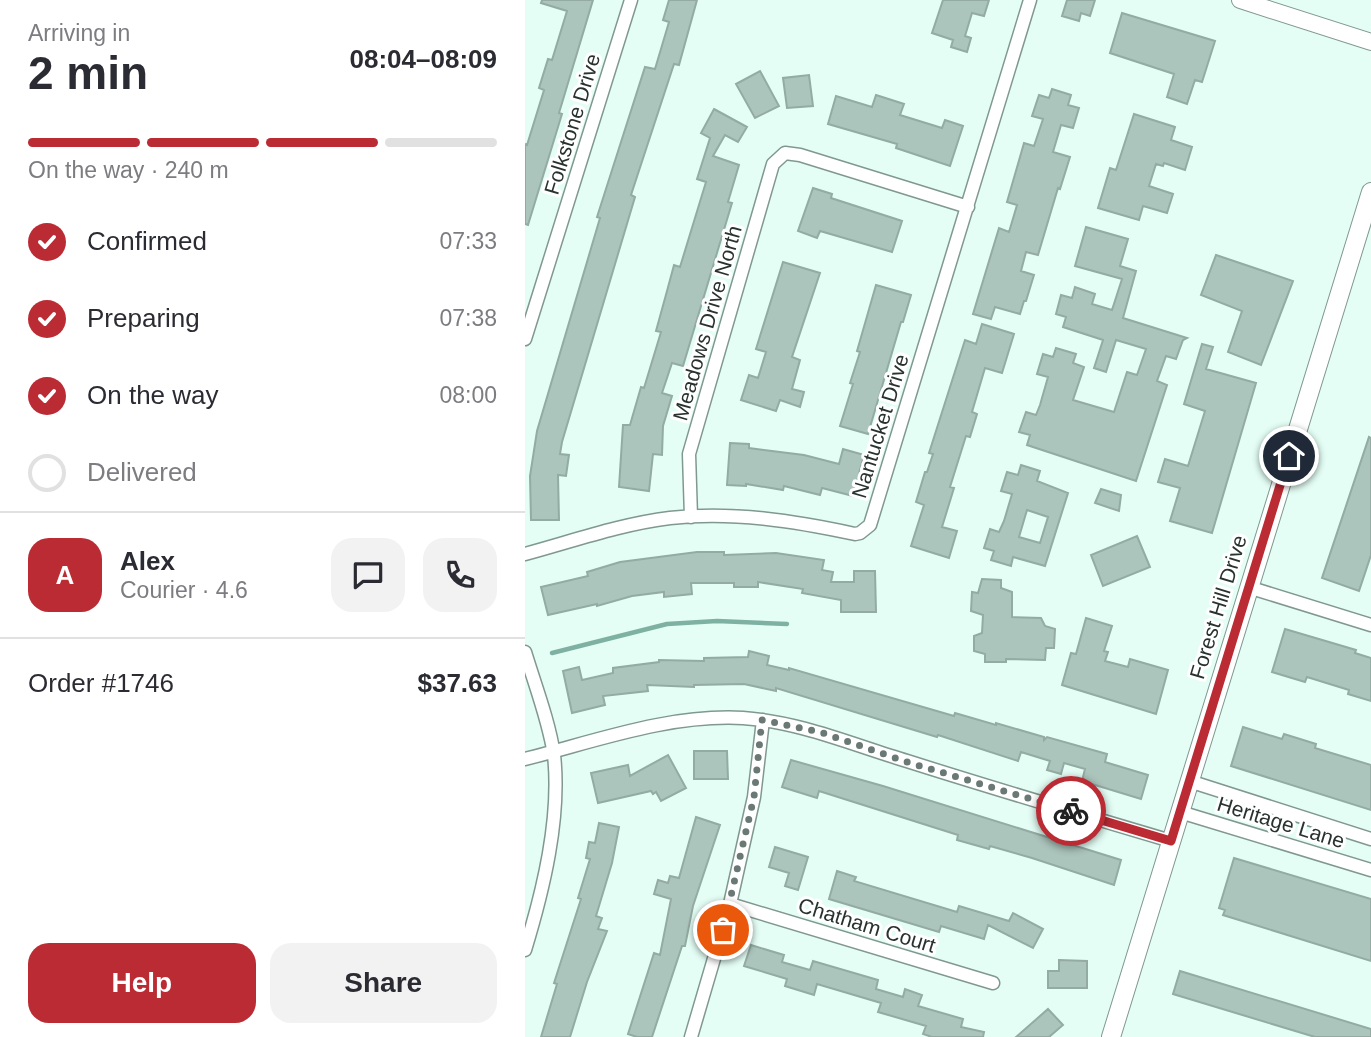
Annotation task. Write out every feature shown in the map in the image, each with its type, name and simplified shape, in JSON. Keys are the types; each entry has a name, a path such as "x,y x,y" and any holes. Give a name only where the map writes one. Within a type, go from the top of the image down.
{"main road":[{"name":"Forest Hill Drive","path":"1111,1037 1371,192"}],"street":[{"name":"Folkstone Drive","path":"525,339 631,0"},
{"name":"Nantucket Drive","path":"525,554 618,528 669,518 751,517 804,523 855,534 870,525 1030,0"},
{"path":"1240,0 1371,42"},
{"name":"Meadows Drive North","path":"691,517 689,454 773,164 785,153 790,153 968,206"},
{"path":"1248,587 1371,625"},
{"path":"525,652 553,751 553,824 541,896 525,950"},
{"path":"525,759 682,721 741,718 762,720 820,732 907,762 1171,841"},
{"path":"691,1037 730,904 754,797 762,720"},
{"name":"Heritage Lane","path":"1189,781 1371,839"},
{"name":"Heritage Lane","path":"1180,812 1371,870"},
{"name":"Chatham Court","path":"730,904 993,984"}],"building":[{"path":"542,0 593,0 528,225 525,224 525,144 527,145 544,90 539,88 548,59 552,60 567,11 541,3"},
{"path":"669,0 697,0 679,65 674,64 631,195 635,197 562,442 560,454 569,455 566,476 558,475 559,520 531,520 530,476 537,431 600,218 597,217 645,67 655,69 669,22 663,20"},
{"path":"943,0 989,0 984,16 972,13 965,36 971,38 967,52 951,47 953,40 932,33"},
{"path":"1067,0 1095,0 1090,16 1081,13 1079,21 1062,16"},
{"path":"1122,13 1215,41 1202,82 1195,80 1187,104 1167,97 1174,74 1110,53"},
{"path":"760,71 779,106 755,118 736,84"},
{"path":"809,75 813,106 787,108 783,78"},
{"path":"1052,89 1071,95 1068,105 1079,108 1073,128 1061,125 1053,152 1070,157 1038,255 1026,252 1021,271 1034,275 1026,301 1020,314 995,307 991,319 973,314 999,228 1009,232 1017,205 1007,202 1024,143 1034,146 1043,119 1032,116 1039,95 1049,98"},
{"path":"876,95 904,104 900,115 942,128 945,120 963,126 950,166 896,148 897,144 828,124 836,96 872,107"},
{"path":"714,109 747,127 738,142 725,135 713,156 739,165 728,202 732,203 683,366 672,363 662,393 672,396 663,426 662,455 653,454 649,491 619,487 623,425 630,425 641,387 644,388 661,332 656,331 674,265 680,267 706,182 697,179 710,138 701,133"},
{"path":"1134,114 1175,127 1171,140 1192,147 1185,170 1164,163 1163,166 1156,164 1149,186 1173,194 1167,213 1143,206 1139,220 1098,208 1110,168 1116,170"},
{"path":"813,188 832,194 831,198 902,221 892,252 820,231 817,238 798,231"},
{"path":"1086,227 1128,239 1120,266 1136,271 1123,318 1187,338 1183,340 1176,359 1166,356 1157,381 1167,385 1136,481 1027,445 1030,435 1019,432 1026,412 1036,415 1040,405 1048,377 1037,374 1043,354 1053,357 1056,348 1076,354 1073,363 1084,367 1073,400 1114,412 1127,372 1137,375 1146,349 1116,340 1106,372 1094,368 1103,340 1063,327 1066,317 1056,314 1061,295 1072,298 1075,287 1095,294 1092,304 1112,310 1122,279 1075,266"},
{"path":"1216,255 1293,281 1261,365 1228,352 1242,311 1201,295"},
{"path":"783,262 820,273 792,357 800,360 792,389 804,392 800,407 780,400 776,411 741,400 749,375 758,378 766,352 756,349"},
{"path":"876,285 911,295 868,434 840,426 853,384 850,383 860,352 857,351"},
{"path":"982,324 1014,334 1002,373 985,368 972,412 977,414 970,437 966,436 950,487 954,488 942,527 957,531 949,558 911,546 924,505 916,502 933,454 929,453 965,340 976,344"},
{"path":"1202,344 1213,347 1206,369 1256,383 1212,533 1170,521 1180,488 1158,482 1165,459 1188,466 1205,411 1184,404"},
{"path":"1369,437 1371,555 1359,591 1322,578"},
{"path":"730,443 749,444 749,448 804,455 839,464 843,449 864,455 853,496 822,488 820,495 784,486 783,490 746,484 727,485"},
{"path":"1021,465 1040,471 1037,481 1068,493 1045,566 1013,557 1011,566 991,560 994,551 984,548 990,529 999,532 1004,521 1012,494 1001,491 1007,472 1018,475","holes":["1027,510 1048,517 1040,543 1019,537"]},
{"path":"1101,489 1121,495 1119,511 1095,503"},
{"path":"1137,536 1150,567 1103,586 1091,555"},
{"path":"697,552 724,552 724,555 776,553 824,560 822,570 833,572 831,582 854,582 854,571 875,571 876,612 841,612 841,600 802,593 803,589 758,582 758,587 734,587 734,583 691,583 692,594 664,597 664,592 632,596 548,615 541,587 588,576 587,572 620,562"},
{"path":"982,579 1001,580 1001,588 1012,592 1012,617 1041,618 1045,626 1055,629 1054,648 1046,648 1045,660 1006,659 1006,662 985,662 985,654 974,651 974,636 982,633 983,615 971,611 972,592 978,593"},
{"path":"1086,618 1112,626 1104,651 1108,652 1105,661 1128,667 1130,659 1168,670 1156,714 1062,685 1071,653 1076,654"},
{"path":"1285,629 1356,650 1355,653 1371,658 1371,701 1348,694 1349,690 1307,677 1305,682 1272,672"},
{"path":"749,651 769,656 767,665 789,668 954,716 955,713 996,723 1044,737 1044,740 1047,737 1107,754 1105,762 1148,775 1141,799 1082,781 1085,769 1064,763 1061,774 1047,770 1050,761 1021,752 1018,761 776,688 776,691 744,684 694,687 647,685 648,691 603,696 605,705 572,713 563,671 579,667 582,680 613,673 613,668 659,660 704,661 704,658 748,657"},
{"path":"1243,727 1282,739 1284,734 1316,744 1315,748 1371,765 1371,810 1231,766"},
{"path":"694,751 727,751 728,779 694,779"},
{"path":"668,755 686,788 661,801 656,792 653,794 651,791 598,803 591,773 628,765 630,776"},
{"path":"791,760 1121,860 1114,885 1032,858 957,840 958,835 819,791 817,798 782,787"},
{"path":"696,817 720,825 693,906 685,946 682,946 652,1037 637,1037 628,1034 654,953 660,955 671,899 654,894 658,880 668,883 670,876 679,878"},
{"path":"599,823 619,827 612,863 596,916 602,918 598,929 607,931 570,1037 541,1037 557,984 554,983 581,899 578,898 590,859 586,858 589,842 595,843"},
{"path":"775,847 808,857 798,890 785,886 789,873 769,867"},
{"path":"1234,858 1371,899 1371,961 1223,915 1225,910 1219,908"},
{"path":"837,871 856,877 854,881 957,912 959,906 1009,921 1013,913 1043,929 1033,948 988,925 984,939 941,926 939,932 829,899"},
{"path":"751,945 784,955 782,962 810,970 813,961 878,980 876,989 903,997 905,989 922,995 918,1006 963,1019 961,1027 984,1032 983,1037 932,1037 923,1034 926,1026 878,1012 881,1003 817,984 814,995 785,986 787,979 744,966"},
{"path":"1059,960 1087,961 1087,988 1048,988 1048,971 1059,971"},
{"path":"1180,971 1371,1029 1371,1037 1315,1037 1173,994"},
{"path":"1048,1009 1063,1025 1049,1037 1016,1037"}],"waterway":[{"path":"552,653 667,624 717,621 787,624"}],"way so far":[{"path":"723,930 754,797 762,720 820,732 907,762 1071,811"}],"route":[{"path":"1071,811 1171,841 1289,456"}]}
